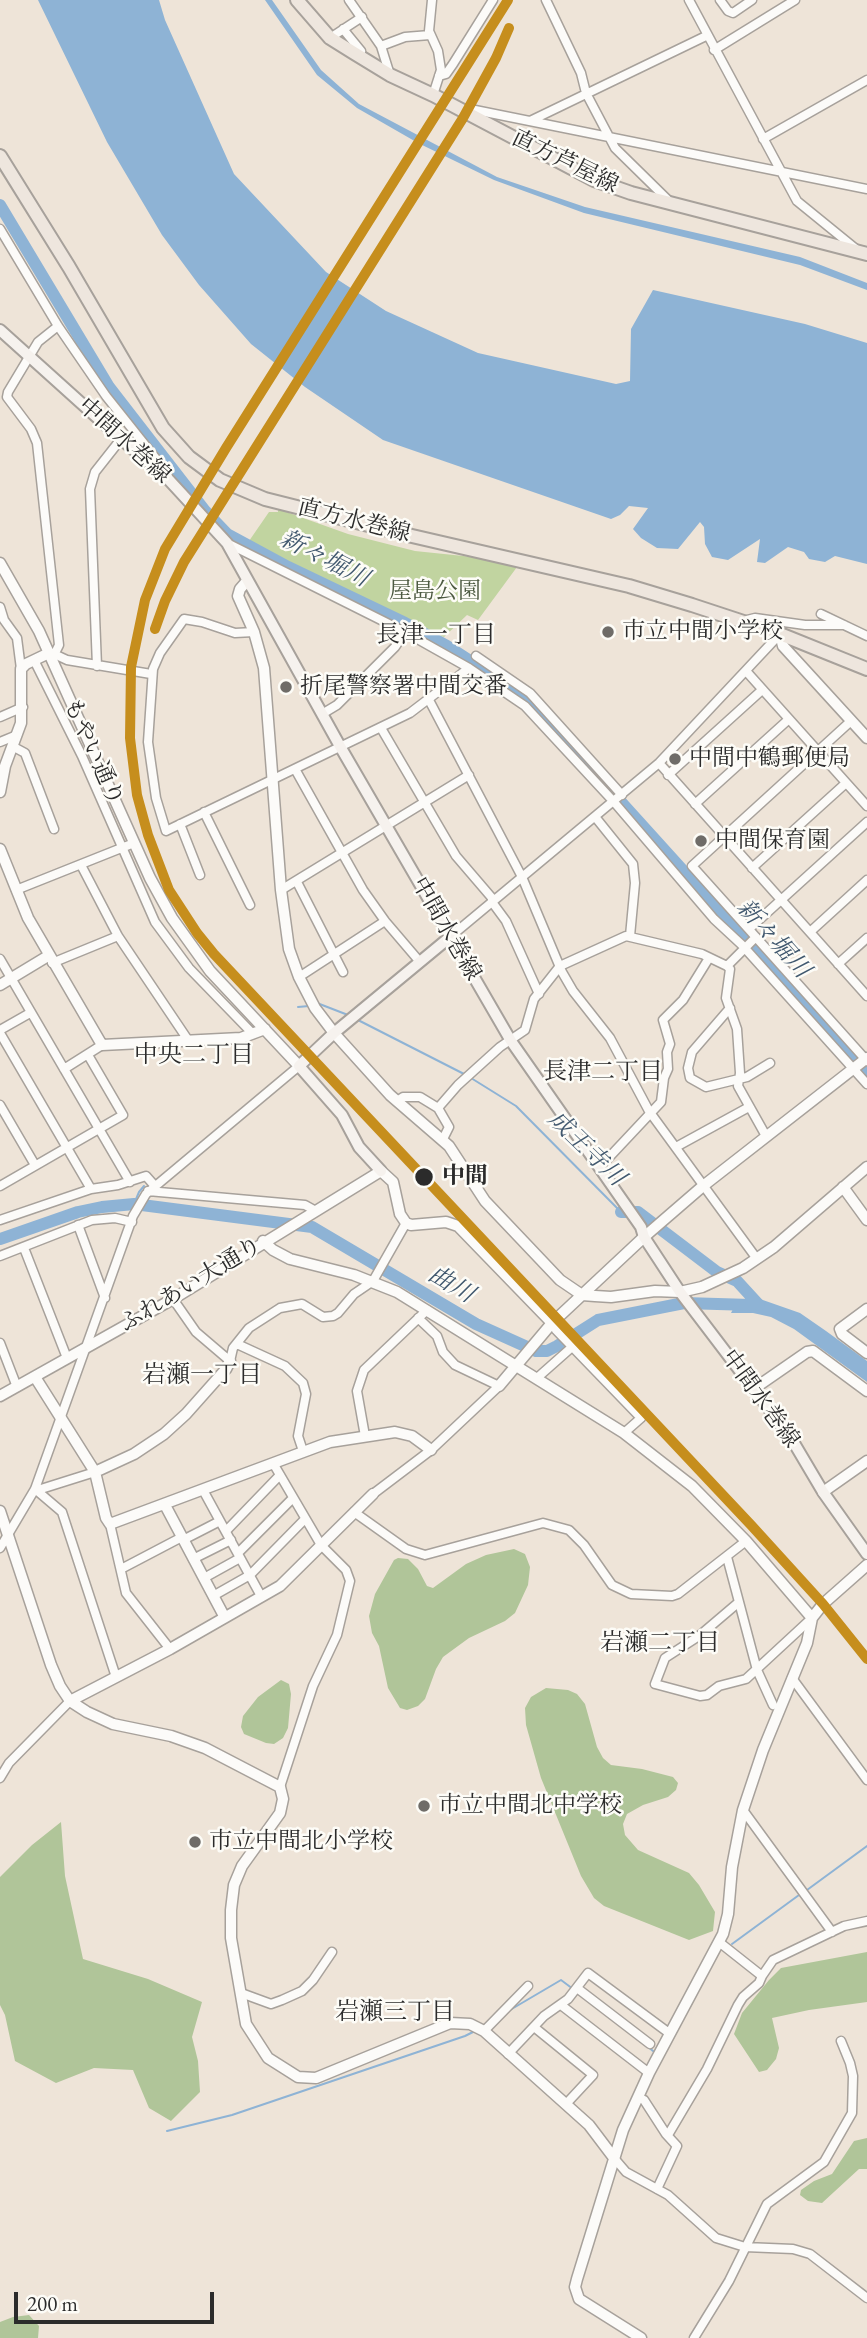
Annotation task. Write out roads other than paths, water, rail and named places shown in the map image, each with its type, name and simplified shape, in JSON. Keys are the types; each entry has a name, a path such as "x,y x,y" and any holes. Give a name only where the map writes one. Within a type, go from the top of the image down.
{"main road":[{"name":"直方芦屋線","path":"297,0 330,38 390,75 594,180 640,195 862,252"},
{"name":"直方水巻線","path":"0,156 90,302 163,428 189,457 220,480 265,499 629,586 743,621 867,669"},
{"name":"中間水巻線","path":"2,332 169,480 227,543 341,748 511,1041 641,1227 644,1237 682,1294 791,1438 823,1492 867,1554"},
{"path":"381,1171 359,1147 342,1115 299,1066 334,1033 450,937"}],"street":[{"path":"349,0 381,46 390,75"},
{"path":"432,0 429,31 440,61 433,95"},
{"path":"439,76 446,74 493,0"},
{"path":"546,0 608,137 615,148 670,202"},
{"path":"689,0 714,51 797,201 862,252"},
{"path":"720,0 728,11 733,13 752,0"},
{"path":"714,51 795,0"},
{"path":"330,38 362,17"},
{"path":"343,29 361,51"},
{"path":"381,46 405,37 430,34"},
{"path":"530,121 706,36"},
{"path":"763,139 867,80"},
{"path":"468,114 475,110 867,189"},
{"path":"640,195 647,186 647,179"},
{"path":"0,229 58,326 106,396 165,470 169,480"},
{"path":"21,669 52,653 59,645 37,443 31,429 7,397 38,342 58,326"},
{"path":"97,666 90,489 95,472 121,439"},
{"path":"227,543 405,632 468,668 525,706 618,799"},
{"name":"もやい通り","path":"0,563 52,653 93,751 161,899 189,944 211,971 299,1066"},
{"path":"247,581 238,596 254,632 264,668 281,890 289,949 299,977 315,1008 334,1033 376,1081 443,1139 485,1201 560,1280 582,1295 611,1297 655,1291 682,1294 695,1290 720,1280 774,1247 867,1167"},
{"path":"0,607 4,620 17,638 23,706 0,792"},
{"path":"821,614 867,636"},
{"path":"743,621 755,618 805,625 844,625"},
{"path":"254,632 235,633 184,619 160,653 151,674 148,742 156,798 166,831 381,728 429,700 468,668"},
{"path":"322,714 337,705 395,646 405,632"},
{"path":"450,937 659,763 780,635"},
{"path":"780,635 783,646 867,738"},
{"path":"52,653 67,660 151,674"},
{"path":"476,656 530,693 714,919 862,1063"},
{"path":"34,660 82,756 121,850 160,930 189,968 253,1034"},
{"path":"746,671 867,806"},
{"path":"668,775 762,690"},
{"path":"429,700 522,877 573,991 610,1038 652,1113 757,1259"},
{"path":"0,717 23,706"},
{"path":"695,804 789,719"},
{"path":"851,721 692,866 862,1063 867,1084"},
{"path":"381,728 456,856 492,898 506,921 539,994"},
{"path":"0,742 17,735"},
{"path":"12,746 24,753 54,829"},
{"path":"82,756 93,751"},
{"path":"659,763 867,996"},
{"path":"295,769 363,890 420,962"},
{"path":"281,890 386,826 388,822 469,775"},
{"path":"752,868 846,783"},
{"path":"204,813 250,905"},
{"path":"596,818 633,864 635,883 630,936"},
{"path":"749,929 867,822"},
{"path":"180,824 200,875"},
{"path":"16,890 134,843"},
{"path":"1,853 50,959 102,1045"},
{"path":"81,865 118,936 188,1040"},
{"path":"810,932 867,880"},
{"path":"297,881 343,972"},
{"path":"299,977 385,921"},
{"path":"0,985 50,959 118,936"},
{"path":"438,1108 458,1085 500,1047 525,1030 534,999 560,966 630,936 709,958 730,970 726,998 737,1029 740,1078 738,1086 766,1136"},
{"path":"727,966 754,938"},
{"path":"838,964 867,938"},
{"path":"599,1168 661,1102 664,1077 668,1069 667,1052 670,1039 663,1020 683,1000 709,958"},
{"path":"0,959 130,1182"},
{"path":"730,1008 692,1052 688,1073 694,1082 706,1087 740,1078 770,1063"},
{"path":"30,1013 0,1032 91,1189"},
{"path":"64,1069 102,1045 241,1038 265,1029"},
{"path":"1,1184 122,1115 88,1055"},
{"path":"0,1778 9,1763 70,1700 170,1649 280,1586 373,1494 431,1450 499,1386 582,1295 644,1237 703,1186 862,1063"},
{"path":"0,1548 4,1537 35,1489 132,1219 149,1190 299,1066"},
{"path":"397,1101 402,1097 420,1097 438,1108 449,1127 443,1139"},
{"path":"0,1105 35,1165"},
{"path":"676,1147 749,1107"},
{"path":"381,1171 393,1182 400,1214 406,1223 411,1225 446,1222 458,1226 641,1418 624,1433"},
{"name":"ふれあい大通り","path":"0,1396 173,1298 381,1171"},
{"path":"0,1220 91,1189 130,1182 146,1176 149,1190"},
{"path":"843,1186 867,1220"},
{"path":"149,1190 305,1205 314,1210"},
{"path":"0,1256 78,1225 105,1218 132,1219"},
{"path":"35,1489 95,1472 134,1454 164,1434 186,1414 226,1369 233,1348 255,1323 280,1308 302,1304 318,1315 333,1316 375,1277 406,1223"},
{"path":"78,1225 105,1298"},
{"path":"263,1241 273,1251 289,1259 375,1277 427,1310 521,1362 537,1378 624,1433 692,1486 746,1541 812,1618"},
{"path":"24,1248 67,1358"},
{"path":"173,1298 196,1332 230,1361"},
{"path":"867,1309 840,1329 842,1335 867,1353"},
{"path":"365,1436 357,1391 359,1380 364,1370 427,1310"},
{"path":"418,1318 437,1336 443,1352 455,1365 499,1386"},
{"path":"0,1343 17,1387"},
{"path":"237,1344 285,1366 303,1383 306,1395 298,1436 303,1451"},
{"path":"537,1378 571,1346"},
{"path":"755,1388 807,1352 813,1351 867,1391"},
{"path":"35,1377 95,1472 126,1592 170,1649"},
{"path":"110,1524 330,1442 395,1432 418,1440 431,1450"},
{"path":"823,1492 867,1461"},
{"path":"273,1463 321,1545 346,1570 350,1581 337,1635 313,1686 280,1787 283,1799 281,1813 242,1866 234,1885 231,1938 246,2024 256,2042 268,2058 290,2074 316,2078 450,2023 470,2024 484,2031 589,2125 626,2172 668,2195 716,2238 745,2247 793,2249 810,2254 867,2298"},
{"path":"226,1531 280,1475"},
{"path":"35,1489 62,1512 116,1677"},
{"path":"203,1490 261,1596"},
{"path":"204,1578 239,1556 293,1498"},
{"path":"165,1505 224,1616"},
{"path":"0,1511 4,1537 51,1665 60,1686 70,1700 87,1712 113,1724 171,1736 205,1748 280,1787"},
{"path":"354,1512 405,1549 425,1555 543,1523 569,1530 584,1545 612,1585 631,1594 678,1594 746,1541"},
{"path":"213,1596 250,1575 305,1519"},
{"path":"121,1569 220,1521"},
{"path":"193,1559 231,1540"},
{"path":"727,1557 757,1670 773,1705"},
{"path":"739,1602 699,1636 665,1658 655,1684 700,1696 707,1695 719,1686 746,1679 867,1565"},
{"path":"641,2338 585,2303 576,2293 578,2278 614,2158 638,2098 669,2033 719,1942 728,1914 732,1867 743,1810 752,1779 807,1643 812,1618"},
{"path":"792,1678 867,1780"},
{"path":"743,1810 832,1932"},
{"path":"668,2136 707,2069 738,2005 778,1957 844,1926 867,1921"},
{"path":"719,1942 762,1976"},
{"path":"241,1993 271,2004 302,1991 332,1952"},
{"path":"509,2053 544,2016 561,2006 588,1973 669,2033"},
{"path":"484,2031 528,1986"},
{"path":"577,1988 650,2044"},
{"path":"561,2006 649,2073"},
{"path":"534,2027 593,2075 566,2104"},
{"path":"694,2338 729,2281 767,2204 824,2162 852,2113 853,2077 841,2041"},
{"path":"638,2098 645,2100 677,2146 657,2189"}],"water":[{"path":"38,0 159,0 165,20 234,174 326,272 386,311 478,353 616,384 630,381 631,329 653,290 805,324 867,343 867,564 835,556 825,562 809,559 804,552 788,547 765,563 757,562 760,539 728,560 712,557 705,544 704,527 700,522 678,549 657,548 633,529 648,508 629,506 611,519 383,440 305,387 251,344 199,285 162,235 107,142"},
{"path":"265,0 272,0 321,70 359,104 497,177 585,207 800,257 867,283 867,290 800,265 584,213 494,180 418,143 357,108 317,75"},
{"path":"746,1296 800,1313 826,1331 867,1361 867,1382 794,1329 771,1317 753,1313 731,1313 737,1301 745,1302"}],"waterway":[{"path":"735,166 778,175"},
{"name":"新々堀川","path":"0,205 109,387 205,511 227,534 288,567 405,623 447,646 526,697 867,1074"},
{"name":"成王寺川","path":"317,1003 348,1015"},
{"name":"成王寺川","path":"298,1007 309,1006"},
{"name":"成王寺川","path":"356,1019 466,1075"},
{"name":"成王寺川","path":"471,1078 516,1106 621,1212"},
{"path":"134,1204 144,1186"},
{"name":"曲川","path":"0,1239 78,1212 134,1204 312,1227 476,1324 536,1351 547,1351 598,1320 684,1303 751,1305"},
{"name":"成王寺川","path":"621,1212 638,1212 717,1272 737,1281 759,1305"},
{"path":"807,1890 867,1846"},
{"path":"732,1944 799,1895"},
{"path":"510,2010 561,1980 573,1989"},
{"path":"167,2131 232,2115 475,2031"},
{"path":"647,2046 653,2051"}],"place":[{"name":"市立中間小学校","path":"608,632"},
{"name":"折尾警察署中間交番","path":"286,687"},
{"name":"中間中鶴郵便局","path":"675,759"},
{"name":"中間保育園","path":"701,841"},
{"name":"中間","path":"424,1177"},
{"name":"市立中間北中学校","path":"424,1806"},
{"name":"市立中間北小学校","path":"195,1842"}],"district":[{"name":"長津一丁目","path":"436,635"},
{"name":"中央二丁目","path":"194,1055"},
{"name":"長津二丁目","path":"603,1072"},
{"name":"岩瀬一丁目","path":"202,1375"},
{"name":"岩瀬二丁目","path":"660,1643"},
{"name":"岩瀬三丁目","path":"395,2012"}],"park label":[{"name":"屋島公園","path":"435,592"}]}
